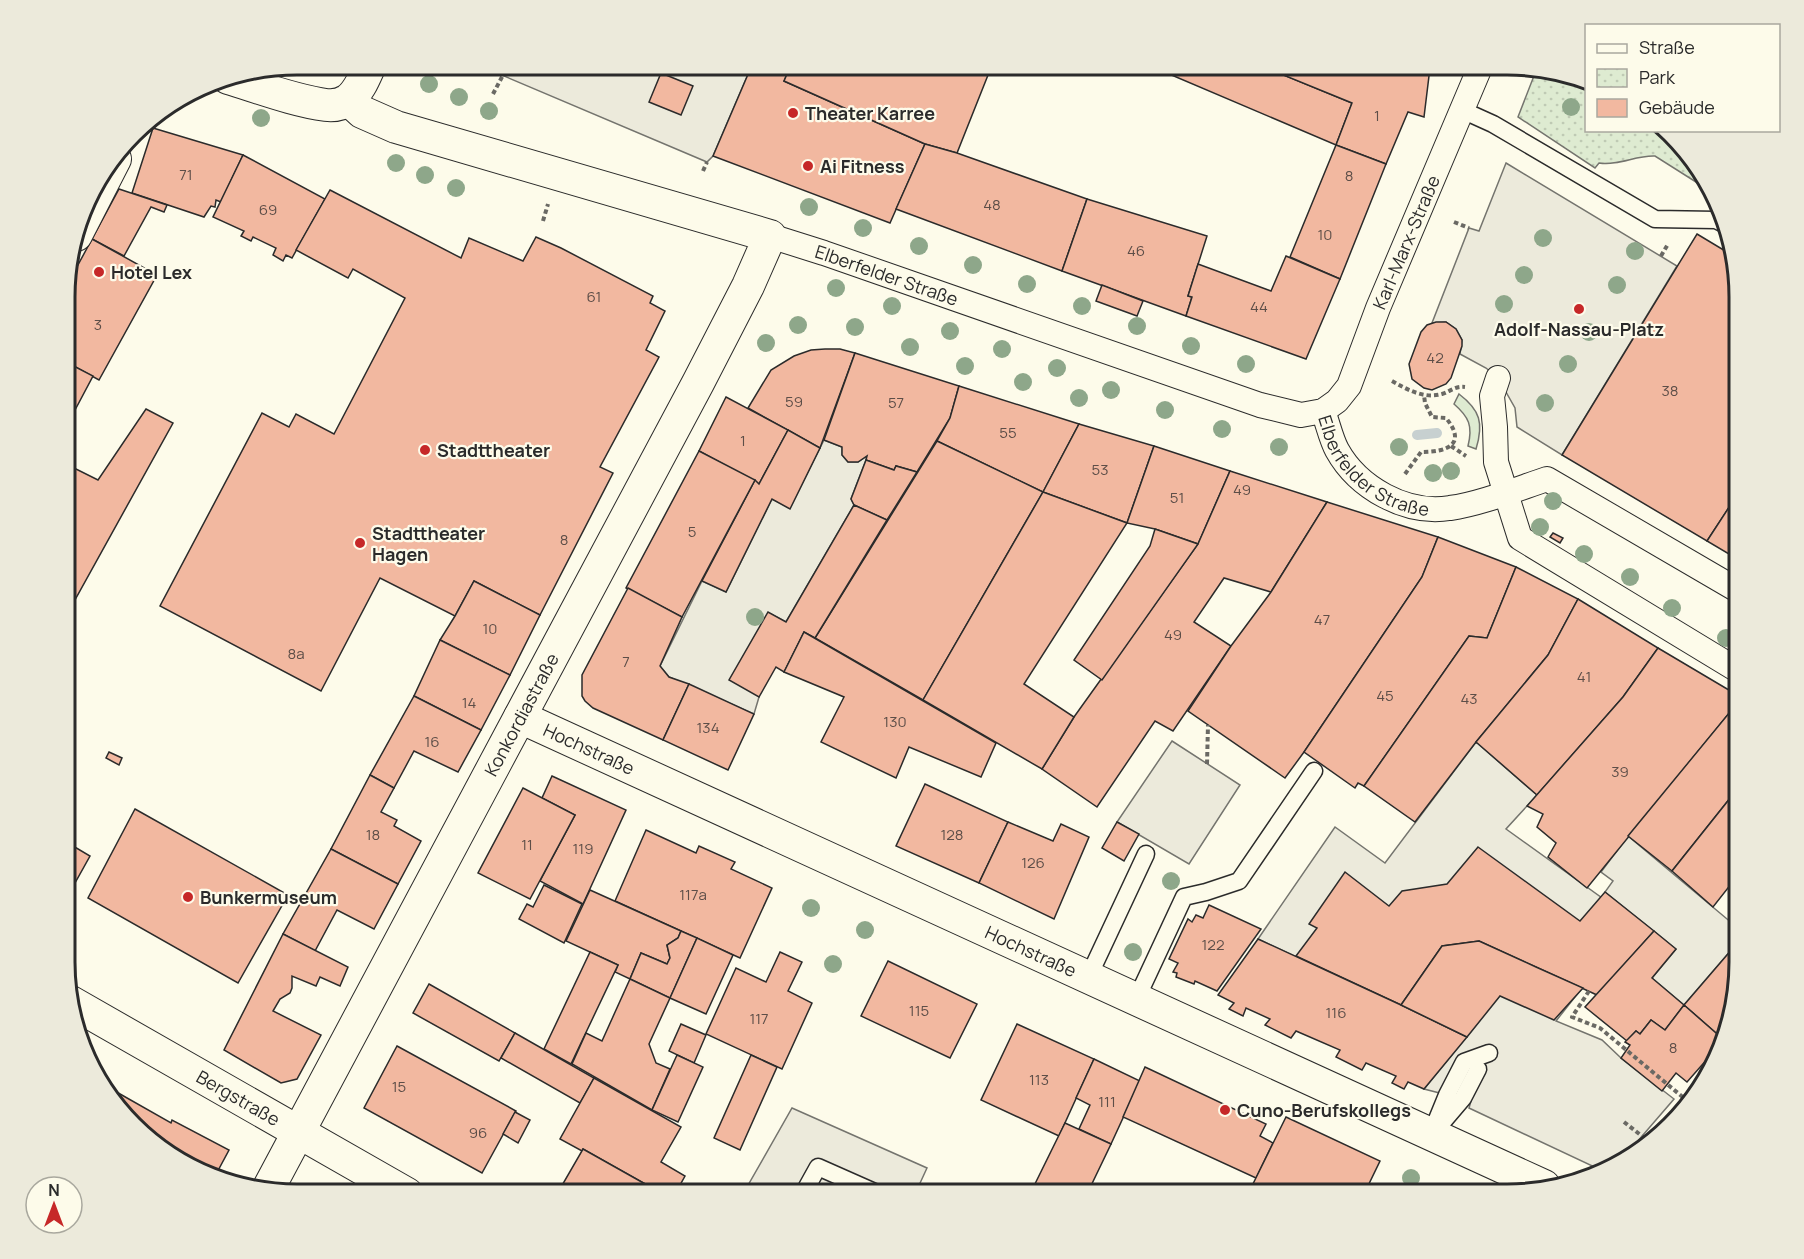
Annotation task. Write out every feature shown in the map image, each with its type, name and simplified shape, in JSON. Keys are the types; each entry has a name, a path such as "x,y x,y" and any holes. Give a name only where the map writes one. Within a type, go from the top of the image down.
{"street":[{"path":"243,82 327,105 338,105 349,100 365,75"},
{"name":"Karl-Marx-Straße","path":"1323,411 1337,401 1349,386 1378,308 1477,75"},
{"name":"Elberfelder Straße","path":"349,100 362,112 396,127 824,253 1260,405 1301,415 1323,411 1337,449 1353,473 1376,491 1416,508 1449,509 1547,479 1729,585"},
{"name":"Konkordiastraße","path":"272,1183 703,373 771,236"},
{"path":"1495,387 1496,462 1520,538 1729,665"},
{"name":"Hochstraße","path":"520,717 1535,1182"},
{"name":"Bergstraße","path":"80,1007 390,1184"}],"lane":[{"path":"1462,110 1493,124 1655,219 1715,220"},
{"path":"1136,1000 1184,897 1239,881 1314,771"},
{"path":"1088,978 1146,854"},
{"path":"1431,1134 1464,1062 1488,1053"},
{"path":"1431,1134 1463,1098 1478,1070"},
{"path":"809,1184 818,1167 856,1184"}],"path":[{"path":"493,94 503,75"},
{"path":"703,171 707,162"},
{"path":"1454,222 1469,228"},
{"path":"1392,381 1409,391 1424,395 1442,394 1458,386 1495,387"},
{"path":"1392,499 1408,468 1421,452 1445,451 1451,446 1454,436 1452,426 1446,418 1432,417 1424,395"},
{"path":"1451,446 1463,454"},
{"path":"1207,764 1208,725"},
{"path":"1589,992 1572,1017 1600,1028 1683,1097"},
{"path":"1624,1122 1643,1137"}],"green space":[{"path":"1534,77 1585,90 1585,132 1655,132 1674,151 1697,183 1655,156 1606,164 1599,163 1595,168 1518,117"},
{"path":"1459,394 1472,406 1480,424 1476,449 1468,446 1470,427 1463,413 1454,404"}],"shaded area":[{"path":"502,75 748,75 713,156 707,162"},
{"name":"Adolf-Nassau-Platz","path":"1506,163 1677,266 1562,455 1517,427 1515,408 1498,378 1486,368 1460,354 1462,340 1456,329 1446,322 1432,323 1469,228 1479,231"},
{"path":"824,440 842,447 842,455 848,462 858,462 867,456 866,460 851,499 854,505 786,622 769,613 759,697 754,714 669,677 660,666 702,581 726,592 772,499 790,508"},
{"path":"1172,741 1240,785 1189,864 1117,822"},
{"path":"1476,742 1537,795 1506,829 1616,908 1582,988 1556,1021 1602,1040 1621,1058 1674,1099 1637,1141 1593,1166 1469,1108 1471,1101 1424,1089 1466,1037 1258,939 1335,827 1385,863"},
{"path":"1628,836 1729,921 1729,953 1684,1005 1652,978 1676,949 1605,892 1613,881 1601,872"},
{"path":"792,1108 927,1168 920,1184 749,1184"}],"building":[{"path":"660,75 666,75 693,86 681,115 649,102"},
{"name":"Theater Karree","path":"748,75 787,75 784,81 925,144 890,223 713,156"},
{"path":"787,75 988,75 957,153 925,144 784,81"},
{"path":"1172,75 1283,75 1352,103 1336,145"},
{"path":"1283,75 1429,75 1424,117 1408,112 1386,164 1336,145 1352,103"},
{"path":"153,128 243,155 221,202 216,200 215,207 211,206 204,217 132,193"},
{"path":"925,144 1087,199 1062,271 896,209"},
{"path":"1336,145 1386,164 1340,279 1290,257"},
{"path":"243,155 325,199 292,258 286,255 283,261 273,255 276,248 253,237 251,241 241,236 244,231 213,217"},
{"path":"119,189 167,205 164,212 151,207 124,256 92,239"},
{"name":"Stadttheater","path":"330,190 461,258 469,238 523,261 536,237 653,296 650,303 665,311 646,350 659,357 600,467 613,473 540,615 474,581 455,616 380,578 321,691 160,606 262,413 289,427 296,414 334,434 405,298 353,269 348,278 296,250"},
{"path":"1087,199 1207,236 1188,296 1192,297 1186,316 1062,271"},
{"path":"1697,234 1724,250 1729,282 1729,507 1707,541 1562,455"},
{"path":"92,239 157,275 99,380 75,367 75,282 77,266"},
{"path":"1286,256 1340,279 1306,359 1186,316 1192,297 1188,296 1198,264 1271,291"},
{"path":"1102,285 1143,301 1137,316 1096,301"},
{"path":"1446,322 1456,329 1462,340 1462,346 1451,378 1446,384 1432,390 1424,388 1412,379 1409,364 1421,332 1427,325"},
{"path":"840,349 855,353 820,448 748,408 771,370 794,356 811,350"},
{"path":"855,353 959,386 950,418 917,472 896,466 894,470 866,460 867,456 858,462 848,462 842,455 842,447 824,440"},
{"path":"75,367 93,376 75,410"},
{"path":"959,386 1079,424 1043,492 937,441 950,418"},
{"path":"726,397 788,430 759,484 699,451"},
{"path":"146,409 173,423 75,600 75,468 98,480"},
{"path":"1079,424 1154,446 1127,523 1043,492"},
{"path":"788,430 820,448 790,509 772,499 726,592 702,581 755,480 759,484"},
{"path":"937,441 1043,492 923,700 815,638"},
{"path":"1154,446 1230,471 1198,544 1155,529 1127,523"},
{"path":"699,451 755,480 682,617 626,588"},
{"path":"866,460 894,470 896,466 917,472 887,520 854,505 851,499"},
{"path":"1230,471 1327,502 1271,592 1224,578 1194,622 1231,646 1173,731 1155,721 1097,807 1042,769 1074,717 1198,544"},
{"path":"1043,492 1127,523 1024,684 1074,717 1042,769 923,700"},
{"path":"1327,502 1438,537 1422,577 1285,778 1188,711 1231,646 1271,592"},
{"path":"854,505 887,520 815,638 804,632 784,672 776,667 759,697 729,680 768,612 786,622"},
{"path":"1729,507 1729,554 1707,541"},
{"path":"1155,529 1198,544 1102,680 1074,660 1150,546"},
{"path":"1553,533 1563,538 1560,543 1550,537"},
{"path":"1438,537 1516,567 1487,638 1469,636 1364,786 1358,783 1355,788 1304,752 1422,577"},
{"path":"1516,567 1578,599 1548,655 1476,742 1415,822 1364,786 1469,636 1487,638"},
{"path":"474,581 540,615 510,675 440,640"},
{"path":"628,588 682,617 660,666 669,677 689,684 663,740 593,708 582,696 582,675"},
{"path":"1578,599 1658,648 1623,697 1537,795 1476,742 1548,655"},
{"path":"804,632 996,743 981,777 909,747 896,778 821,742 844,697 784,672"},
{"path":"440,640 510,675 481,730 414,696"},
{"path":"1658,648 1729,690 1729,713 1587,888 1548,857 1556,843 1537,827 1543,814 1527,806 1623,697"},
{"path":"689,684 754,714 728,770 663,740"},
{"path":"414,696 481,730 458,772 414,751 394,788 370,775"},
{"path":"1729,713 1729,800 1672,871 1628,836"},
{"path":"109,752 122,758 119,765 106,758"},
{"path":"370,775 394,788 381,812 397,820 394,826 421,841 398,884 331,849"},
{"path":"552,776 626,810 583,904 540,881 575,815 542,798"},
{"path":"925,784 1008,822 979,883 896,846"},
{"path":"523,788 575,815 530,899 478,873"},
{"path":"1729,800 1729,887 1713,907 1672,871"},
{"name":"Bunkermuseum","path":"135,809 288,895 238,983 88,898"},
{"path":"1008,822 1053,841 1061,824 1089,837 1054,919 979,883"},
{"path":"1117,822 1139,834 1124,861 1102,848"},
{"path":"646,830 696,853 699,846 735,862 731,869 772,888 740,958 615,901"},
{"path":"75,847 90,856 75,883"},
{"path":"1478,847 1580,921 1605,892 1654,931 1597,995 1479,941 1442,946 1401,1005 1296,956 1317,928 1309,924 1345,872 1389,906 1402,891 1447,884"},
{"path":"331,849 398,884 374,929 337,910 315,951 283,934"},
{"path":"544,885 582,904 564,943 519,919 527,904 533,907"},
{"path":"590,890 681,931 678,938 667,945 670,958 667,964 641,953 630,979 615,972 618,965 566,941"},
{"path":"1209,905 1261,929 1217,991 1195,981 1194,984 1176,977 1177,973 1173,972 1178,963 1169,959 1188,919 1192,922 1196,915 1203,918"},
{"path":"681,931 697,938 670,998 630,979 641,953 667,964 670,958 667,945 678,938"},
{"path":"1654,931 1676,949 1652,978 1684,1005 1665,1030 1651,1020 1640,1034 1636,1031 1627,1041 1585,1007"},
{"path":"283,934 348,967 340,986 320,977 316,986 292,976 290,993 280,999 273,1011 321,1035 297,1079 281,1083 224,1050"},
{"path":"697,938 733,955 706,1014 670,998"},
{"path":"1258,939 1467,1037 1424,1089 1408,1082 1404,1089 1392,1083 1396,1076 1366,1063 1362,1070 1336,1057 1340,1050 1296,1031 1291,1038 1265,1025 1270,1019 1246,1008 1243,1016 1229,1009 1234,1003 1218,995"},
{"path":"1479,941 1583,988 1554,1020 1500,996 1467,1037 1401,1005 1442,946"},
{"path":"590,952 618,965 571,1064 544,1049"},
{"path":"780,952 802,962 788,991 812,1003 782,1069 706,1034 736,968 766,982"},
{"path":"1729,953 1729,977 1725,1005 1717,1034 1684,1005"},
{"path":"888,961 977,1004 950,1058 861,1016"},
{"path":"630,979 670,998 649,1044 656,1063 670,1069 652,1110 572,1064 586,1033 602,1041"},
{"path":"429,984 515,1033 499,1061 413,1013"},
{"path":"1684,1005 1717,1034 1705,1061 1687,1082 1676,1073 1662,1091 1621,1058 1630,1045 1625,1042 1636,1031 1640,1034 1651,1020 1665,1030"},
{"path":"681,1024 706,1035 694,1063 669,1051"},
{"path":"1017,1024 1094,1059 1059,1136 981,1100"},
{"path":"515,1033 594,1078 580,1103 501,1058"},
{"path":"397,1046 516,1111 482,1173 364,1108"},
{"path":"677,1055 703,1067 678,1122 652,1110"},
{"path":"751,1055 777,1067 740,1150 714,1138"},
{"path":"1094,1059 1140,1081 1111,1144 1079,1129 1090,1105 1076,1098"},
{"path":"1145,1067 1266,1124 1260,1136 1273,1143 1256,1178 1123,1117"},
{"path":"594,1078 681,1127 661,1162 685,1176 681,1184 645,1184 583,1149 582,1151 560,1139"},
{"path":"118,1093 171,1123 172,1120 229,1150 219,1169 199,1161 174,1147 151,1129"},
{"path":"515,1112 530,1120 518,1143 503,1134"},
{"path":"1286,1117 1380,1161 1369,1184 1253,1184"},
{"path":"1065,1123 1111,1144 1092,1184 1035,1184"},
{"path":"583,1149 645,1184 563,1184"}],"waterway":[{"path":"1417,435 1437,433"}],"place":[{"name":"Theater Karree","path":"793,113"},
{"name":"Ai Fitness","path":"808,166"},
{"name":"Hotel Lex","path":"99,272"},
{"name":"Adolf-Nassau-Platz","path":"1579,309"},
{"name":"Stadttheater","path":"425,450"},
{"name":"Stadttheater Hagen","path":"360,543"},
{"name":"Bunkermuseum","path":"188,897"},
{"name":"Cuno-Berufskollegs","path":"1225,1110"}]}
